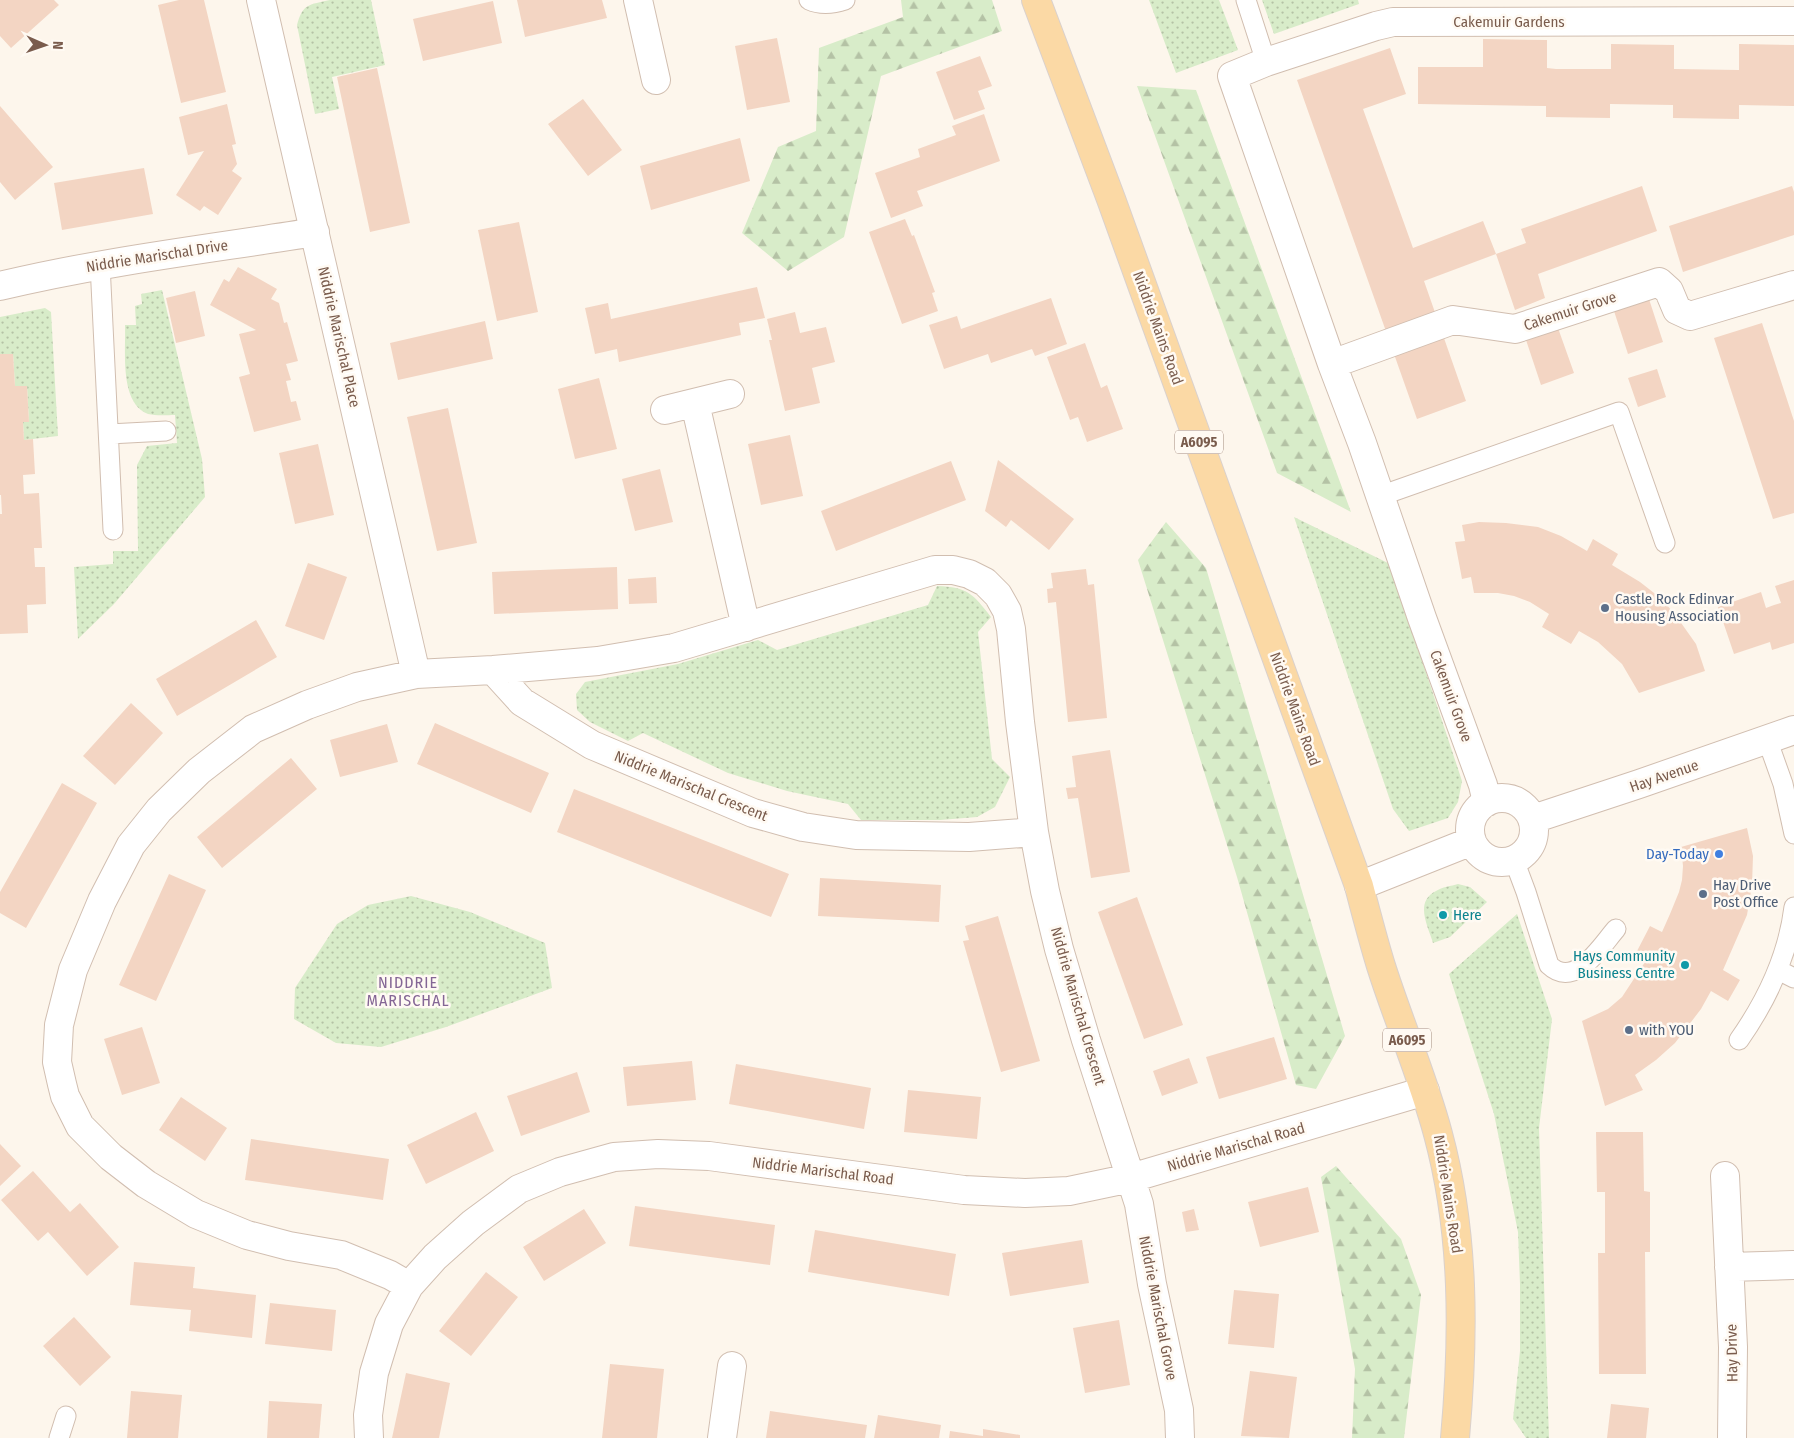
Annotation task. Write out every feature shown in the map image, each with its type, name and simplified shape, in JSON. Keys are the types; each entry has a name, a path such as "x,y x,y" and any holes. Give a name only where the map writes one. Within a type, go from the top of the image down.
{"main road":[{"name":"Niddrie Mains Road","path":"1036,0 1121,226 1359,886 1381,966 1425,1091 1438,1135 1446,1167 1460,1270 1461,1339 1455,1438"}],"street":[{"name":"Niddrie Marischal Place","path":"261,0 416,674"},
{"path":"638,0 656,80"},
{"name":"Cakemuir Gardens","path":"1232,76 1266,62 1393,22 1794,22"},
{"name":"Cakemuir Grove","path":"1232,76 1332,364 1483,785 1487,802"},
{"name":"Niddrie Marischal Drive","path":"0,286 100,264 314,232"},
{"name":"Cakemuir Grove","path":"1332,364 1453,320 1515,330 1659,282 1669,291 1677,310 1690,316 1794,285"},
{"path":"664,410 730,394"},
{"path":"695,403 746,627"},
{"name":"Niddrie Marischal Crescent","path":"409,1286 390,1275 341,1255 288,1246 247,1235 196,1214 146,1184 111,1157 80,1126 65,1096 57,1062 58,1025 73,970 102,901 131,845 159,810 199,771 253,729 307,705 357,687 416,674 494,670 598,661 665,649 746,627 935,570 953,570 969,574 985,582 998,595 1007,611 1011,629 1020,722 1034,832 1045,891 1059,949 1086,1040 1131,1178"},
{"name":"Niddrie Marischal Crescent","path":"494,670 522,702 592,745 753,814 802,827 856,835 970,837 1034,832"},
{"name":"Hay Avenue","path":"1533,819 1794,730"},
{"path":"1496,798 1506,798 1515,800 1528,811 1533,819 1535,829 1532,844 1523,856 1504,863 1484,857 1477,850 1470,832 1474,814 1479,807 1487,802 1496,798"},
{"path":"1359,886 1472,840"},
{"name":"Niddrie Marischal Road","path":"369,1438 368,1415 374,1373 389,1324 409,1286 435,1257 473,1223 519,1189 560,1172 614,1157 658,1154 709,1156 964,1190 1025,1193 1069,1191 1131,1178 1425,1091"},
{"name":"Hay Drive","path":"1725,1176 1733,1347 1732,1438"},
{"name":"Niddrie Marischal Grove","path":"1131,1178 1138,1204 1152,1284 1179,1410 1180,1438"},
{"path":"1729,1267 1793,1265"},
{"path":"722,1438 732,1366"}],"lane":[{"path":"809,0 816,3 836,3 845,0"},
{"path":"1246,0 1266,62"},
{"path":"100,264 113,530"},
{"path":"1380,496 1619,412 1665,543"},
{"path":"108,434 166,431"},
{"path":"1767,739 1785,792 1794,834"},
{"path":"1514,860 1549,965 1553,970 1566,973 1586,965 1616,929"},
{"path":"1739,1040 1754,1019 1768,993 1786,974 1787,942 1794,907"},
{"path":"59,1438 66,1416"}],"green space":[{"path":"330,0 371,0 385,65 332,77 339,109 315,114 297,25 299,18 308,6"},
{"path":"901,0 992,0 1002,31 881,76 844,237 788,271 742,233 778,147 816,131 819,48 903,17"},
{"path":"1149,0 1219,0 1238,50 1176,73"},
{"path":"1262,0 1358,0 1359,4 1274,34"},
{"path":"1137,86 1196,90 1351,512 1277,473"},
{"path":"162,290 202,459 205,497 114,604 78,639 74,567 113,564 113,551 138,551 137,465 147,446 177,443 175,415 151,415 139,408 132,399 126,375 125,325 136,325 135,306 142,304 141,294"},
{"path":"45,308 51,312 58,436 24,440 23,422 29,422 27,386 15,386 13,354 0,354 0,317"},
{"path":"1294,517 1390,564 1462,781 1458,802 1448,818 1409,831 1393,809"},
{"path":"1166,522 1206,568 1345,1036 1316,1089 1296,1085 1237,877 1138,560"},
{"path":"937,586 956,588 969,593 991,617 978,632 992,759 1010,777 995,807 977,817 940,820 861,820 848,804 787,791 728,773 643,733 628,741 590,722 577,710 576,694 585,682 678,664 758,640 777,650 928,605"},
{"path":"1458,884 1470,887 1487,902 1450,937 1433,943 1424,915 1426,901 1429,896 1438,890"},
{"path":"411,896 470,912 545,943 552,988 446,1027 381,1047 336,1043 294,1019 295,988 337,924 368,905"},
{"path":"1517,914 1552,1019 1539,1128 1549,1438 1526,1438 1513,1419 1520,1351 1518,1232 1494,1114 1449,974"},
{"path":"1336,1166 1401,1239 1421,1295 1404,1438 1352,1438 1355,1369 1321,1177"}],"building":[{"path":"0,0 54,0 59,5 11,48 0,36"},
{"path":"179,0 204,0 226,92 181,103 158,5"},
{"path":"517,0 602,0 607,18 525,37"},
{"path":"493,1 502,43 423,61 413,19"},
{"path":"777,38 790,102 747,110 735,46"},
{"path":"1483,39 1547,40 1547,68 1556,69 1611,69 1611,44 1674,45 1674,69 1739,70 1739,44 1794,45 1794,106 1739,105 1739,119 1673,118 1673,105 1610,104 1610,118 1546,117 1546,106 1418,104 1418,67 1483,67"},
{"path":"1390,48 1406,94 1363,109 1413,248 1483,221 1496,254 1424,281 1466,401 1417,419 1297,80"},
{"path":"980,56 992,86 978,91 985,109 954,120 936,72"},
{"path":"377,68 410,223 370,232 337,77"},
{"path":"583,99 622,150 588,176 548,124"},
{"path":"227,104 236,144 232,145 237,164 232,171 242,178 218,215 204,206 200,211 176,195 204,151 188,155 179,117"},
{"path":"0,106 53,167 15,200 0,182"},
{"path":"984,114 1000,161 917,191 923,206 891,218 875,173 920,157 918,149 956,135 952,126"},
{"path":"740,138 750,181 651,210 640,166"},
{"path":"144,168 153,214 62,230 54,183"},
{"path":"1642,186 1657,231 1538,274 1545,298 1515,310 1496,254 1526,243 1521,229"},
{"path":"1792,186 1794,192 1794,235 1683,272 1669,226"},
{"path":"905,219 912,236 914,235 935,292 932,293 938,311 902,324 869,232"},
{"path":"519,222 538,312 497,321 478,230"},
{"path":"238,267 277,289 271,299 279,303 284,323 287,322 298,361 286,364 291,380 286,381 291,402 296,401 301,420 254,432 239,377 250,374 239,334 256,330 210,305 224,279 229,282"},
{"path":"757,287 765,318 739,323 741,335 619,362 617,349 595,354 585,308 608,303 611,319"},
{"path":"195,291 205,336 176,343 166,298"},
{"path":"1648,296 1663,342 1628,354 1613,308"},
{"path":"1051,298 1067,344 1035,356 1032,349 991,363 988,354 944,369 929,325 957,316 961,329"},
{"path":"795,312 800,333 826,327 835,362 812,368 820,403 785,411 769,340 772,340 767,319"},
{"path":"485,321 493,359 398,380 390,343"},
{"path":"1762,323 1794,421 1794,513 1773,519 1714,338"},
{"path":"1558,328 1574,373 1541,385 1526,340"},
{"path":"1085,343 1101,388 1107,385 1123,429 1087,442 1078,417 1070,420 1047,357"},
{"path":"0,354 13,354 15,386 27,386 29,422 23,422 24,440 33,439 35,474 23,475 24,494 39,493 42,548 34,548 35,567 45,567 46,604 27,605 28,633 0,634 0,514 2,514 0,495"},
{"path":"1657,369 1666,397 1638,407 1628,378"},
{"path":"599,378 617,449 575,459 558,389"},
{"path":"448,408 477,543 437,551 407,417"},
{"path":"790,435 803,496 761,505 748,444"},
{"path":"318,444 334,515 295,524 279,453"},
{"path":"998,460 1074,519 1049,550 1011,520 1006,527 985,511"},
{"path":"951,461 966,500 836,551 821,511"},
{"path":"660,469 673,522 635,531 622,479"},
{"name":"Castle Rock Edinvar Housing Association","path":"1479,522 1538,527 1561,536 1587,551 1593,539 1618,554 1612,565 1640,582 1663,600 1696,644 1705,671 1639,693 1622,664 1598,642 1579,631 1571,644 1542,627 1549,614 1530,602 1498,593 1474,593 1471,577 1462,579 1455,542 1465,541 1462,525"},
{"path":"308,563 347,577 324,640 285,626"},
{"path":"617,567 618,609 494,614 492,572"},
{"path":"1086,569 1088,585 1094,584 1107,718 1068,722 1056,602 1048,603 1047,589 1053,588 1051,573"},
{"path":"656,577 657,603 629,604 628,579"},
{"path":"1794,580 1794,643 1772,650 1770,642 1734,654 1718,607 1761,592 1766,608 1781,603 1775,586"},
{"path":"256,620 277,657 177,716 156,679"},
{"path":"131,703 163,733 115,785 83,756"},
{"path":"435,723 549,773 531,813 417,764"},
{"path":"387,724 398,762 340,777 330,740"},
{"path":"1110,750 1130,872 1091,878 1078,798 1068,799 1066,788 1076,787 1072,756"},
{"path":"291,758 317,789 222,868 197,837"},
{"path":"62,783 97,803 26,928 0,913 0,892"},
{"path":"574,789 789,874 771,917 557,832"},
{"name":"Hays Community Business Centre","path":"1747,828 1753,856 1752,885 1747,915 1723,970 1740,980 1728,1001 1711,991 1701,1009 1675,1043 1635,1075 1643,1090 1605,1106 1582,1021 1608,1009 1622,997 1647,959 1636,953 1650,926 1662,932 1670,914 1682,880 1681,847"},
{"path":"169,874 206,890 156,1001 119,985"},
{"path":"820,878 941,885 939,922 818,916"},
{"path":"1137,897 1183,1025 1144,1039 1098,912"},
{"path":"998,916 1040,1061 1001,1072 963,941 969,940 965,926"},
{"path":"142,1027 160,1083 122,1095 104,1039"},
{"path":"1274,1037 1287,1079 1219,1099 1206,1057"},
{"path":"1189,1058 1198,1083 1162,1096 1153,1071"},
{"path":"692,1061 696,1100 627,1106 623,1067"},
{"path":"736,1064 871,1088 864,1129 729,1104"},
{"path":"577,1072 590,1112 521,1136 507,1096"},
{"path":"908,1090 981,1097 977,1139 904,1132"},
{"path":"181,1097 227,1128 205,1161 159,1130"},
{"path":"476,1112 494,1151 426,1184 407,1145"},
{"path":"1596,1132 1643,1132 1644,1191 1650,1192 1650,1252 1645,1252 1646,1374 1599,1374 1598,1253 1605,1253 1605,1192 1597,1192"},
{"path":"251,1139 389,1159 383,1200 245,1180"},
{"path":"0,1144 21,1166 0,1186"},
{"path":"33,1171 70,1212 80,1203 119,1247 87,1276 48,1232 38,1241 1,1200"},
{"path":"1308,1187 1319,1232 1260,1247 1248,1202"},
{"path":"635,1206 775,1225 770,1265 629,1246"},
{"path":"584,1209 606,1243 544,1281 523,1247"},
{"path":"1194,1209 1199,1230 1186,1232 1182,1212"},
{"path":"815,1230 956,1254 949,1296 808,1272"},
{"path":"1082,1240 1089,1283 1010,1296 1002,1253"},
{"path":"134,1262 195,1267 193,1288 256,1295 252,1338 189,1331 191,1310 130,1305"},
{"path":"486,1272 518,1297 471,1356 439,1331"},
{"path":"1234,1290 1279,1294 1274,1348 1228,1344"},
{"path":"270,1303 336,1310 332,1351 265,1344"},
{"path":"74,1317 111,1357 80,1386 43,1346"},
{"path":"1119,1320 1130,1385 1085,1393 1073,1328"},
{"path":"610,1364 664,1369 657,1438 602,1438"},
{"path":"1250,1371 1297,1377 1289,1438 1241,1436"},
{"path":"406,1373 450,1383 439,1438 392,1438"},
{"path":"131,1391 182,1395 178,1438 127,1438"},
{"path":"269,1401 322,1404 319,1438 267,1438"},
{"path":"1611,1404 1649,1408 1646,1438 1607,1438"},
{"path":"770,1411 867,1425 865,1438 766,1438"},
{"path":"878,1415 941,1425 939,1438 874,1438"},
{"path":"983,1429 1020,1435 1020,1438 949,1438 950,1431 983,1436"}],"place":[{"name":"Castle Rock Edinvar Housing Association","path":"1605,608"},
{"name":"Day-Today","path":"1719,854"},
{"name":"Hay Drive Post Office","path":"1703,894"},
{"name":"Here","path":"1443,915"},
{"name":"Hays Community Business Centre","path":"1685,965"},
{"name":"with YOU","path":"1629,1030"}],"district":[{"name":"NIDDRIE MARISCHAL","path":"408,991"}]}
